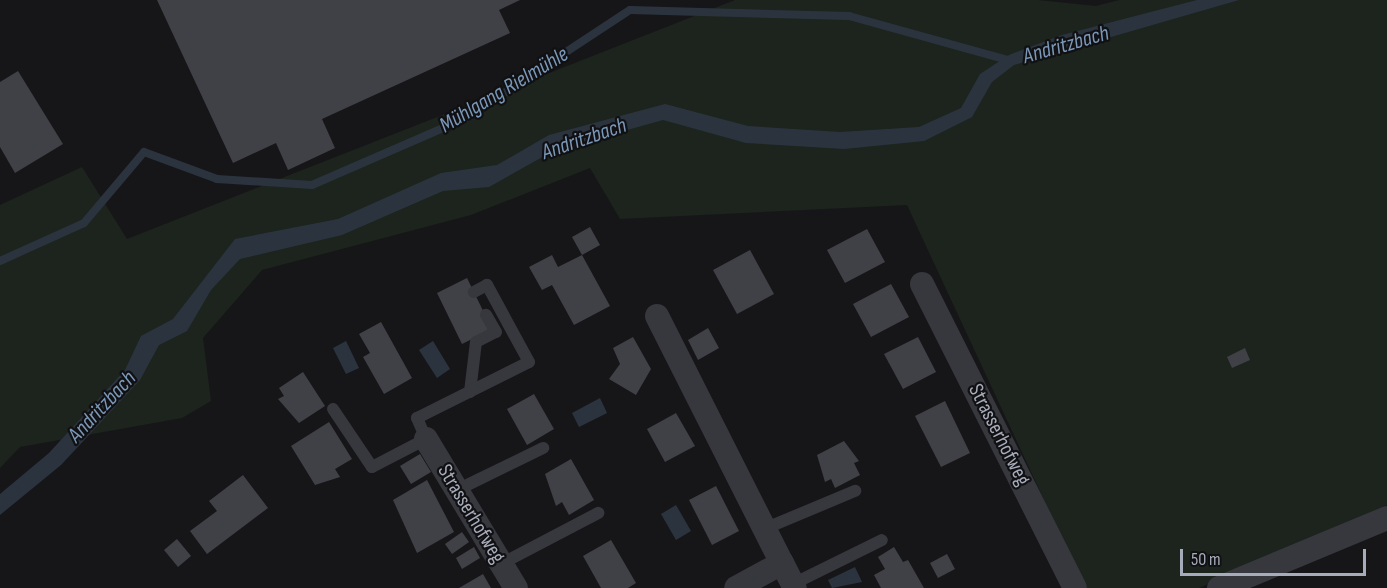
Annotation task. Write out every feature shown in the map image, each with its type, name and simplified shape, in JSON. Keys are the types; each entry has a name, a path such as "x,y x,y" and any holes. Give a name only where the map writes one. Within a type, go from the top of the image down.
{"street":[{"name":"Strasserhofweg","path":"922,284 1075,588"},
{"path":"657,316 790,578 736,588"},
{"name":"Strasserhofweg","path":"426,439 516,588"},
{"path":"1219,588 1387,518"}],"lane":[{"path":"333,409 372,467 426,439 417,418 529,362 488,285 474,292"},
{"path":"470,392 476,342 496,332 486,315"},
{"path":"457,490 543,448"},
{"path":"764,529 855,491"},
{"path":"501,564 598,513"},
{"path":"790,578 882,540"}],"shaded area":[{"path":"735,0 1038,0 1096,6 1119,0 1387,0 1387,505 1199,588 1085,588 907,205 620,219 590,168 471,215 262,270 203,338 211,401 182,418 20,447 0,468 0,205 82,167 127,239"}],"water":[{"name":"Andritzbach","path":"1197,0 1239,0 1014,65 992,82 972,117 924,141 844,149 746,143 663,120 555,150 489,187 443,191 342,235 240,259 211,290 187,331 159,345 140,380 61,465 0,515 0,494 49,453 125,370 141,336 173,319 235,239 338,219 441,173 497,165 549,135 665,104 748,126 840,132 919,127 961,108 980,74 1009,55 1062,35"},
{"path":"346,341 359,368 346,374 333,348"},
{"path":"433,341 450,369 437,378 419,350"},
{"path":"600,398 607,413 579,427 572,413"},
{"path":"676,505 691,531 676,540 661,514"},
{"path":"855,567 862,582 832,588 828,580"}],"building":[{"path":"157,0 520,0 499,10 510,33 322,119 335,148 288,170 276,143 233,163"},
{"path":"18,71 63,144 15,173 0,147 0,82"},
{"path":"590,227 600,245 582,255 572,237"},
{"path":"867,229 885,262 845,283 827,250"},
{"path":"750,250 774,294 737,314 713,270"},
{"path":"552,255 558,267 582,255 610,306 574,325 552,285 542,290 529,267"},
{"path":"467,278 492,329 462,344 437,293"},
{"path":"891,284 909,317 871,337 853,304"},
{"path":"381,322 412,378 384,394 363,357 370,353 359,334"},
{"path":"708,328 719,348 698,360 688,340"},
{"path":"633,337 651,369 636,395 609,379 620,364 613,348"},
{"path":"918,337 936,372 903,389 884,354"},
{"path":"1245,348 1250,360 1232,368 1227,357"},
{"path":"303,372 325,406 299,423 278,399 284,396 279,388"},
{"path":"534,394 554,429 527,445 507,409"},
{"path":"945,401 970,453 941,467 915,416"},
{"path":"676,413 695,446 665,462 647,429"},
{"path":"329,422 352,459 335,469 340,477 315,485 291,446"},
{"path":"844,441 859,461 854,463 860,475 835,488 831,479 825,482 817,455"},
{"path":"420,454 431,472 411,484 400,466"},
{"path":"571,459 594,500 569,515 562,502 556,506 545,474"},
{"path":"243,475 268,508 207,554 190,531 217,511 209,501"},
{"path":"427,480 454,532 417,553 393,500"},
{"path":"716,486 739,531 712,545 689,500"},
{"path":"462,532 469,542 452,554 445,544"},
{"path":"177,539 191,556 178,567 164,550"},
{"path":"611,540 636,583 628,588 601,588 583,556"},
{"path":"474,547 480,558 462,569 456,558"},
{"path":"894,547 903,562 908,560 924,588 881,588 874,575 885,569 878,557"},
{"path":"947,554 955,569 938,578 930,563"},
{"path":"483,574 491,588 459,588"}],"waterway":[{"name":"Mühlgang Rielmühle","path":"0,261 84,223 144,152 217,179 312,185 466,118 630,10 849,16 1011,61"}]}
